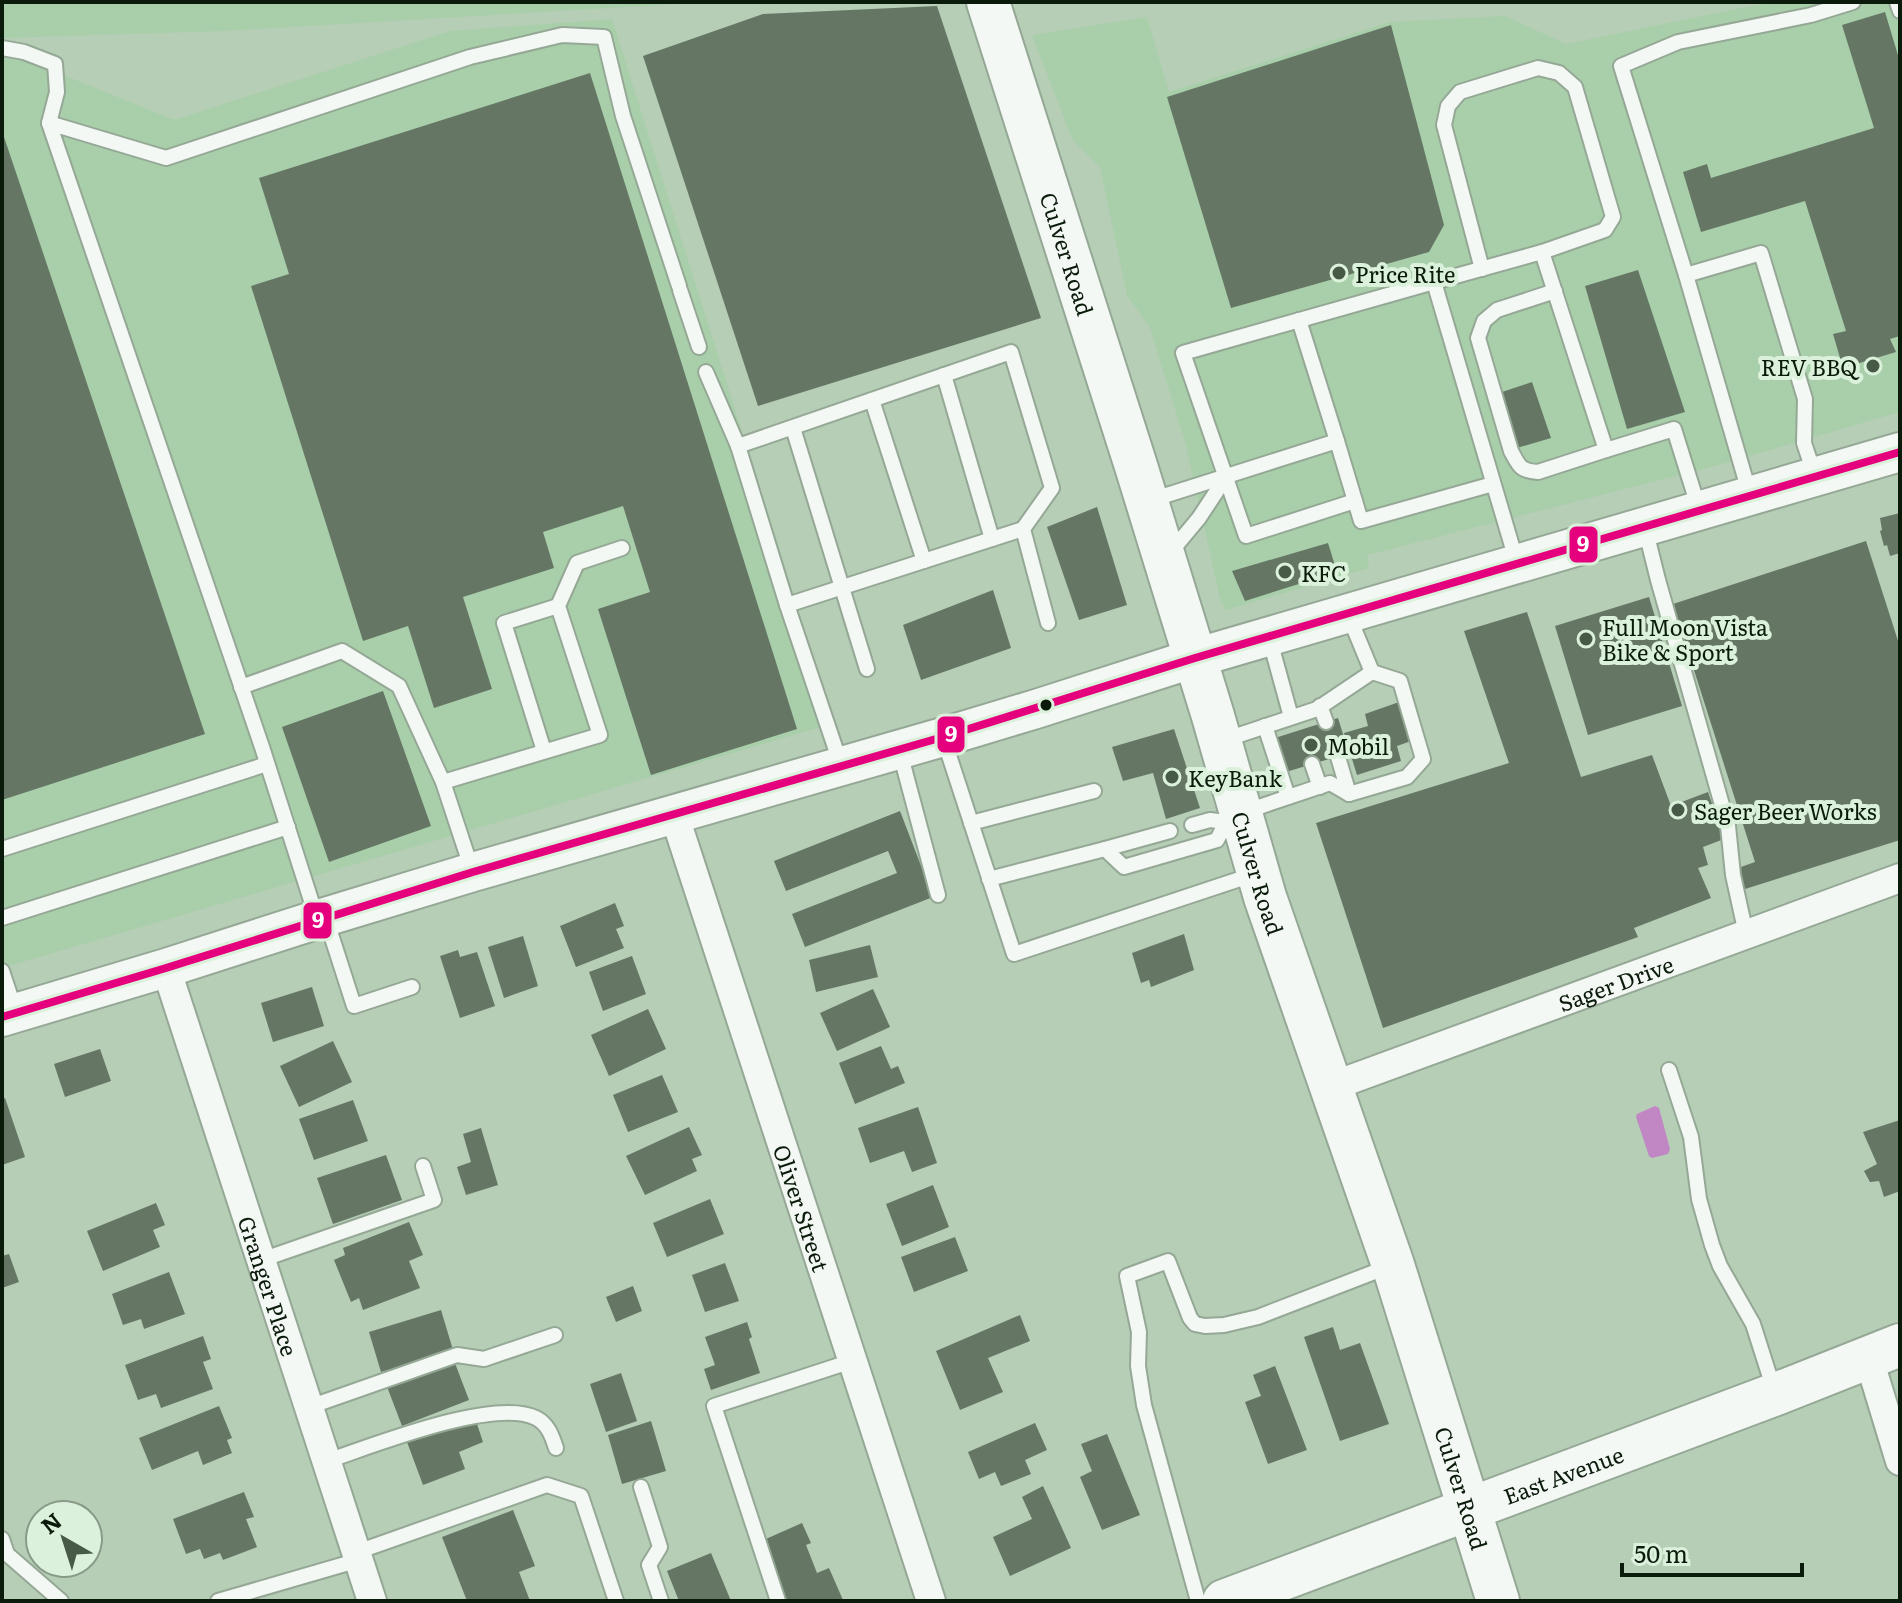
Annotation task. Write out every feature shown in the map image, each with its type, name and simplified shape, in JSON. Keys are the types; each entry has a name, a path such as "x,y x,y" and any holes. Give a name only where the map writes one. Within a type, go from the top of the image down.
{"main road":[{"name":"Culver Road","path":"988,2 1221,741 1234,818 1258,873 1393,1265 1498,1601"},
{"path":"9,1015 473,872 943,737 1195,658 1900,452"},
{"name":"East Avenue","path":"1224,1601 1776,1394 1884,1350"}],"street":[{"name":"Oliver Street","path":"674,814 931,1601"},
{"name":"Sager Drive","path":"1330,1087 1900,878"},
{"name":"Granger Place","path":"166,968 372,1601"},
{"path":"1884,1350 1900,1461"}],"lane":[{"path":"1750,495 1621,66 1678,42 1811,15 1853,2"},
{"path":"1897,2 1900,11"},
{"path":"49,123 166,158 470,57 562,35 604,37 623,116 699,347"},
{"path":"2,48 24,52 55,64 57,92 49,123 288,827 354,1006 412,987"},
{"path":"1355,501 1246,536 1183,353 1434,282 1482,269 1542,252 1605,230 1613,217 1575,87 1559,73 1538,68 1460,92 1448,106 1444,125 1482,269"},
{"path":"1542,252 1606,450"},
{"path":"1686,275 1761,253 1805,399 1804,443 1815,476"},
{"path":"1434,282 1518,564"},
{"path":"1555,291 1497,310 1484,321 1478,338 1511,451 1520,467 1527,472 1538,472 1674,429 1699,510"},
{"path":"1299,320 1361,521 1493,484"},
{"path":"738,446 1011,352 1052,488 1023,529 787,605"},
{"path":"706,372 738,446 841,765"},
{"path":"944,375 992,539"},
{"path":"872,400 924,561"},
{"path":"793,428 867,669"},
{"path":"1147,501 1337,441"},
{"path":"1165,559 1199,518 1226,477"},
{"path":"1644,526 1728,826 1733,875 1746,934"},
{"path":"1023,529 1048,623"},
{"path":"443,782 600,735 558,606 577,563 622,548"},
{"path":"544,751 504,623 558,606"},
{"path":"1348,613 1372,672"},
{"path":"1269,637 1297,721"},
{"path":"241,687 342,651 399,686 443,782 473,872"},
{"path":"1221,741 1265,726 1297,721 1372,672"},
{"path":"1192,825 1234,818 1330,783 1349,794 1407,777 1423,759 1400,681 1372,672"},
{"path":"1320,706 1326,722"},
{"path":"1265,726 1288,797"},
{"path":"943,737 1014,954 1258,873"},
{"path":"899,749 938,895"},
{"path":"1338,757 1349,794"},
{"path":"2,849 267,764"},
{"path":"1312,764 1320,787"},
{"path":"971,823 1094,791"},
{"path":"1105,849 1124,867 1217,840 1234,818"},
{"path":"2,918 288,827"},
{"path":"989,879 1170,831"},
{"path":"2,971 9,1015"},
{"path":"1669,1070 1691,1137 1699,1199 1712,1245 1720,1266 1753,1324 1776,1394"},
{"path":"261,1260 434,1200 423,1166"},
{"path":"1198,1601 1144,1405 1138,1366 1139,1332 1127,1276 1168,1261 1190,1318 1195,1324 1205,1326 1258,1317 1393,1265"},
{"path":"309,1407 457,1355 484,1359 555,1335"},
{"path":"778,1601 714,1406 852,1361"},
{"path":"327,1461 448,1421 505,1412 539,1419 550,1431 556,1448"},
{"path":"218,1601 358,1556 547,1485 581,1496 616,1601"},
{"path":"641,1487 660,1547 649,1565 661,1601"},
{"path":"2,1539 5,1555 61,1601"}],"shaded area":[{"path":"2,2 711,2 223,31 2,38"},
{"path":"1771,2 1900,2 1900,412 1715,466 1367,555 1369,568 1226,610 1220,598 1186,445 1150,328 1127,295 1100,167 1073,141 1032,35 1147,17 1169,92 1390,22 1505,16 1566,44"},
{"path":"612,19 834,723 2,968 2,50 174,120 450,31"},
{"path":"1655,1106 1659,1108 1670,1149 1668,1154 1652,1158 1636,1117"}],"building":[{"path":"937,6 1041,318 758,406 643,56 763,14"},
{"path":"1885,12 1900,62 1900,336 1890,339 1896,352 1843,368 1833,334 1846,331 1805,201 1701,232 1683,172 1707,164 1711,178 1874,128 1842,25"},
{"path":"1391,25 1444,225 1429,252 1231,308 1167,97"},
{"path":"590,73 797,729 651,775 598,609 650,592 623,506 543,532 554,568 463,597 492,689 434,708 408,626 363,641 251,286 289,274 259,178"},
{"path":"2,131 205,734 2,800"},
{"path":"1638,270 1685,412 1627,429 1585,286"},
{"path":"1532,382 1551,438 1517,448 1502,392"},
{"path":"1097,507 1127,605 1079,620 1047,527"},
{"path":"1900,513 1900,553 1890,556 1880,531 1880,518"},
{"path":"1866,541 1900,647 1900,840 1745,889 1738,868 1755,862 1673,604"},
{"name":"KFC","path":"1328,543 1337,572 1245,601 1232,571"},
{"path":"993,590 1011,648 921,680 903,625"},
{"path":"1649,597 1682,706 1588,735 1555,626"},
{"path":"1527,612 1581,777 1652,755 1671,806 1708,792 1724,839 1703,847 1708,865 1698,868 1711,898 1634,928 1638,937 1383,1028 1316,823 1509,763 1464,631"},
{"path":"383,691 431,826 329,862 282,727"},
{"path":"1402,701 1414,740 1397,746 1401,761 1357,775 1344,733 1368,726 1365,714"},
{"path":"1338,718 1349,753 1286,772 1275,738"},
{"name":"KeyBank","path":"1174,729 1200,808 1166,819 1153,773 1123,781 1112,747"},
{"path":"900,811 933,897 805,947 792,914 897,873 888,851 786,891 774,861"},
{"path":"615,903 624,926 616,929 624,948 576,967 560,926"},
{"path":"1184,934 1194,970 1151,987 1149,980 1141,983 1132,953"},
{"path":"523,936 538,986 504,998 488,947"},
{"path":"870,945 878,977 816,992 809,960"},
{"path":"458,950 460,957 477,952 495,1006 460,1018 440,956"},
{"path":"632,956 646,994 603,1011 589,972"},
{"path":"312,987 324,1026 273,1042 261,1003"},
{"path":"873,989 890,1027 837,1051 820,1013"},
{"path":"648,1009 666,1049 609,1076 591,1035"},
{"path":"333,1041 352,1082 299,1107 280,1066"},
{"path":"881,1046 891,1069 898,1066 905,1083 855,1104 839,1063"},
{"path":"100,1049 111,1081 65,1097 54,1064"},
{"path":"662,1075 678,1112 628,1132 613,1095"},
{"path":"5,1098 25,1157 2,1165 2,1099"},
{"path":"353,1100 368,1141 314,1160 299,1119"},
{"path":"918,1107 937,1163 912,1172 904,1151 870,1163 858,1128"},
{"path":"1900,1120 1900,1191 1884,1197 1879,1181 1870,1182 1864,1171 1877,1164 1863,1132"},
{"path":"689,1127 702,1155 692,1159 697,1171 645,1195 626,1156"},
{"path":"481,1128 498,1185 466,1195 457,1167 471,1162 463,1134"},
{"path":"386,1155 402,1200 333,1224 317,1178"},
{"path":"933,1185 949,1227 902,1246 886,1204"},
{"path":"710,1199 724,1234 667,1257 653,1223"},
{"path":"156,1203 165,1225 153,1230 160,1247 103,1271 87,1231"},
{"path":"409,1222 423,1255 409,1261 420,1288 363,1310 359,1298 351,1302 334,1260 345,1255 343,1248"},
{"path":"955,1237 968,1271 914,1292 901,1257"},
{"path":"9,1254 19,1282 2,1288 2,1256"},
{"path":"725,1263 739,1301 705,1312 692,1275"},
{"path":"169,1272 185,1314 144,1329 141,1319 123,1325 112,1294"},
{"path":"633,1286 642,1311 616,1322 606,1297"},
{"path":"441,1310 453,1350 381,1372 369,1332"},
{"path":"1020,1315 1030,1341 988,1358 1003,1392 960,1410 936,1351"},
{"path":"747,1322 760,1373 711,1390 704,1369 715,1365 705,1337"},
{"path":"1333,1327 1340,1350 1360,1343 1389,1424 1340,1441 1304,1337"},
{"path":"203,1336 211,1359 203,1362 213,1389 161,1408 156,1394 138,1400 125,1365"},
{"path":"453,1358 469,1400 402,1426 386,1384"},
{"path":"1275,1366 1307,1450 1268,1464 1245,1402 1261,1396 1253,1375"},
{"path":"621,1373 637,1421 606,1432 590,1384"},
{"path":"219,1406 232,1438 227,1440 232,1453 203,1465 198,1451 152,1470 139,1438"},
{"path":"476,1421 483,1442 459,1452 465,1469 423,1485 407,1442 451,1426 452,1430"},
{"path":"651,1421 666,1471 622,1484 608,1435"},
{"path":"1035,1423 1047,1450 1025,1460 1031,1474 1001,1486 995,1472 979,1479 968,1452"},
{"path":"1107,1434 1140,1515 1102,1530 1080,1477 1092,1471 1081,1444"},
{"path":"1043,1486 1071,1548 1010,1576 993,1537 1032,1519 1022,1497"},
{"path":"244,1492 254,1517 246,1519 257,1547 223,1560 220,1553 204,1559 200,1549 186,1554 173,1519"},
{"path":"513,1510 535,1566 519,1572 530,1601 467,1601 442,1537"},
{"path":"802,1523 811,1543 806,1545 817,1573 829,1568 843,1600 784,1601 759,1542"},
{"path":"711,1553 731,1601 679,1601 667,1571"}],"transit line":[{"name":"9","path":"2,1017 473,872 943,737 1195,658 1900,452"}],"place":[{"name":"Price Rite","path":"1339,273"},
{"name":"REV BBQ","path":"1873,366"},
{"name":"KFC","path":"1285,572"},
{"name":"Full Moon Vista Bike & Sport","path":"1586,639"},
{"name":"Mobil","path":"1311,745"},
{"name":"KeyBank","path":"1172,777"},
{"name":"Sager Beer Works","path":"1678,810"}]}
